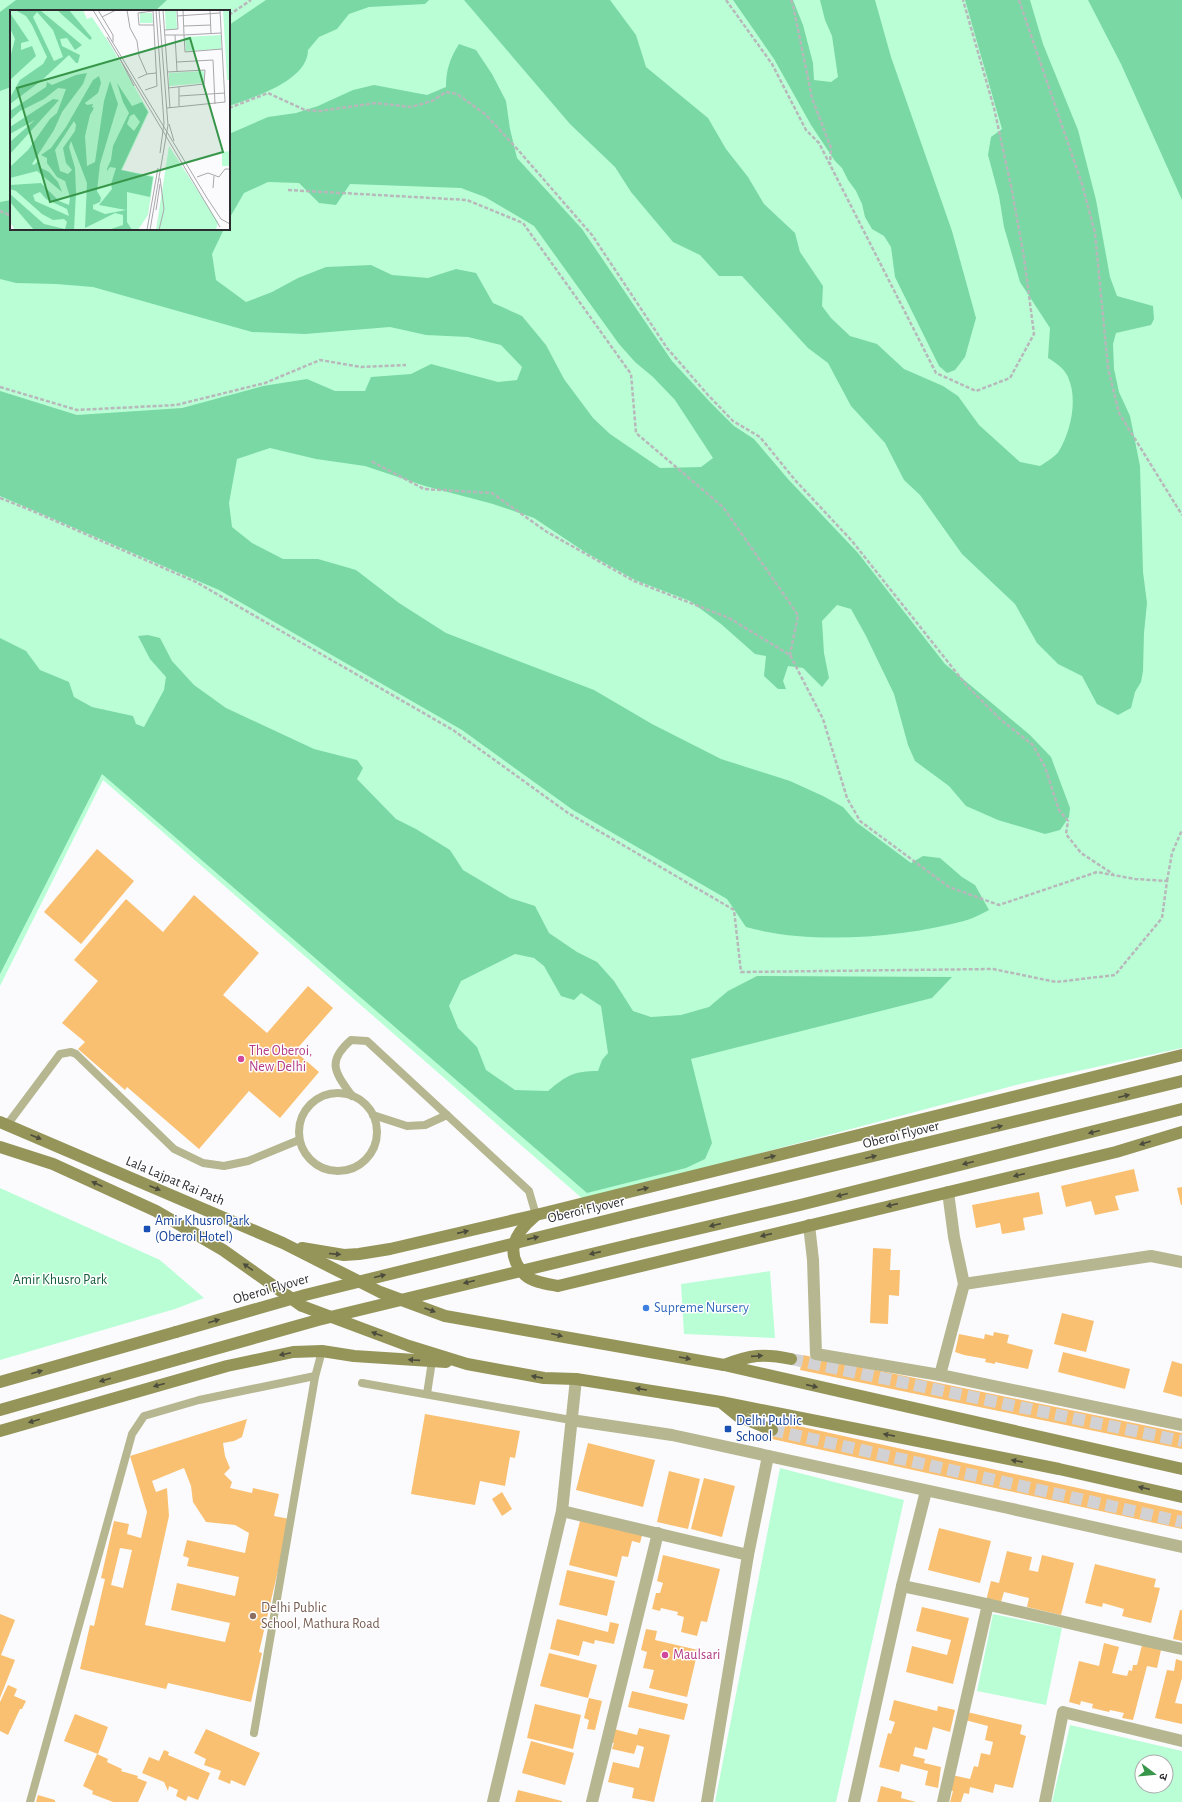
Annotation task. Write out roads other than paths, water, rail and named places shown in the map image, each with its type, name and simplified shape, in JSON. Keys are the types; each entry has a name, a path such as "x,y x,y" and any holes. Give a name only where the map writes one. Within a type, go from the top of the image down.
{"main road":[{"path":"283,1243 327,1253 359,1254 390,1249 536,1215 1182,1055"},
{"name":"Oberoi Flyover","path":"0,1382 313,1293 495,1246 1167,1086 1182,1081"},
{"path":"0,1410 318,1320 504,1274 800,1205 1177,1111"},
{"name":"Lala Lajpat Rai Path","path":"4,1123 283,1243 380,1292 445,1316 724,1365 1182,1469"},
{"path":"536,1215 523,1226 515,1236 513,1251 516,1261 526,1276 545,1284 558,1286 1116,1152 1182,1132"},
{"path":"0,1147 52,1164 156,1211 223,1250 302,1306 409,1346 467,1364"},
{"path":"0,1431 227,1366 293,1352 322,1351 354,1356 467,1364 544,1378 576,1379 721,1402 1059,1469 1182,1497"},
{"path":"724,1365 745,1357 771,1355 791,1359"},
{"path":"721,1402 738,1416 772,1430"}],"street":[{"path":"940,1375 964,1284 954,1238 948,1192"},
{"path":"809,1225 813,1260 816,1354 940,1375 1182,1425"},
{"path":"964,1284 1146,1257 1159,1257 1182,1262"},
{"path":"493,1802 562,1511 576,1379"},
{"path":"571,1420 672,1435 926,1491 1016,1509 1182,1547"},
{"path":"706,1802 748,1555 768,1456"},
{"path":"854,1802 902,1586 926,1491"},
{"path":"562,1511 658,1532 748,1555"},
{"path":"592,1802 658,1532"},
{"path":"902,1586 988,1604 1182,1649"},
{"path":"943,1802 988,1604"},
{"path":"1045,1802 1063,1712 1182,1740"}],"lane":[{"path":"352,1096 336,1073 336,1061 340,1050 351,1040 359,1039 367,1041 529,1191 536,1215"},
{"path":"4,1123 60,1054 71,1052 76,1054 174,1149 203,1164 224,1166 248,1161 299,1140"},
{"path":"331,1093 344,1093 352,1096 366,1104 373,1115 377,1128 376,1141 371,1154 362,1164 350,1170 337,1172 324,1169 312,1163 303,1152 299,1140 298,1127 302,1115 309,1105 319,1097 331,1093"},
{"path":"373,1115 407,1126 426,1125 447,1115"},
{"path":"254,1733 315,1376 322,1351"},
{"path":"427,1394 432,1361"},
{"path":"30,1802 132,1434 144,1416 199,1400 315,1376"},
{"path":"362,1383 571,1420"}],"tunnel":[{"path":"791,1359 1182,1441"},
{"path":"772,1430 1182,1522"}],"place":[{"name":"The Oberoi, New Delhi","path":"241,1059"},
{"name":"Amir Khusro Park (Oberoi Hotel)","path":"147,1229"},
{"name":"Supreme Nursery","path":"646,1308"},
{"name":"Delhi Public School","path":"728,1429"},
{"name":"Delhi Public School, Mathura Road","path":"253,1616"},
{"name":"Maulsari","path":"665,1655"}],"park label":[{"name":"Amir Khusro Park","path":"60,1280"}]}
